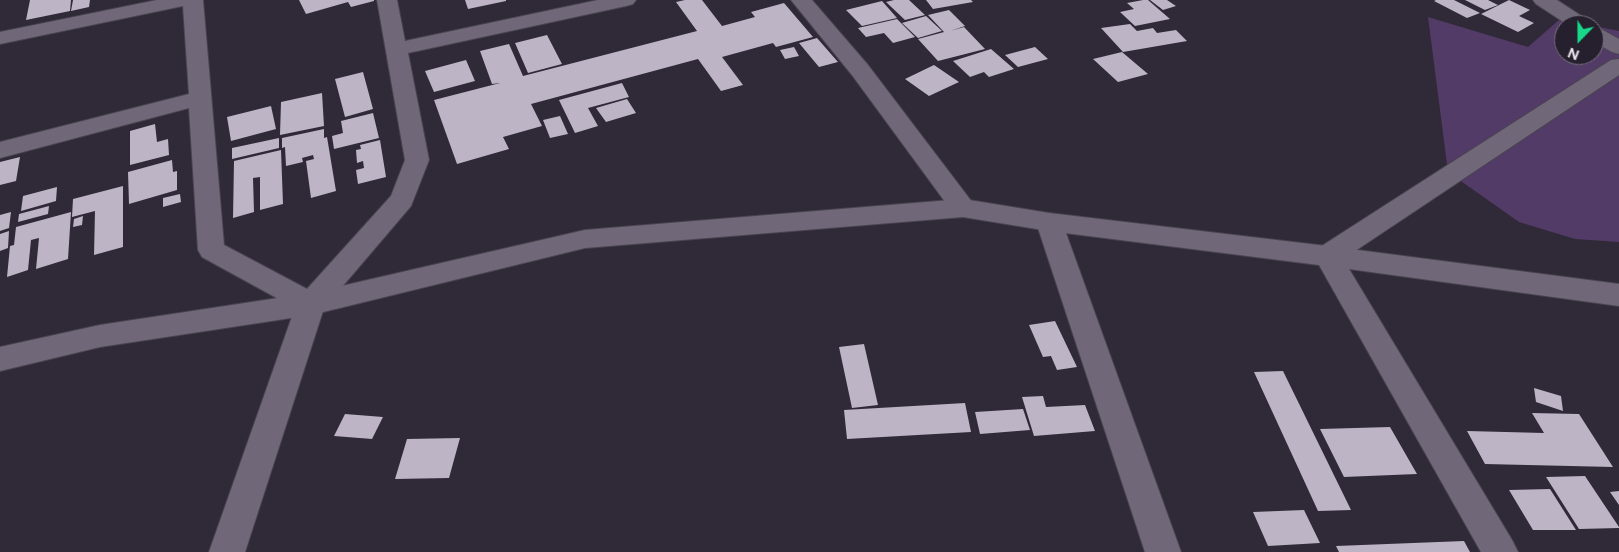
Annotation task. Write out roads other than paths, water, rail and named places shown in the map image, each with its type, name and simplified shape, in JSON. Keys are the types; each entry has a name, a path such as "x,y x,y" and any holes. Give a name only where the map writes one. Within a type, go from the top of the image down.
{"street":[{"path":"0,38 186,0"},
{"path":"194,0 211,250 311,304"},
{"path":"227,552 311,304 402,200 417,160 387,0"},
{"path":"396,49 597,3 626,0"},
{"path":"801,0 860,70 963,208"},
{"path":"1542,0 1566,15"},
{"path":"1604,38 1619,48"},
{"path":"1327,256 1619,65"},
{"path":"0,150 200,98"},
{"path":"0,359 100,336 311,304 585,239 963,208 1048,222 1619,294"},
{"path":"1048,222 1163,552"},
{"path":"1327,256 1500,552"}]}
